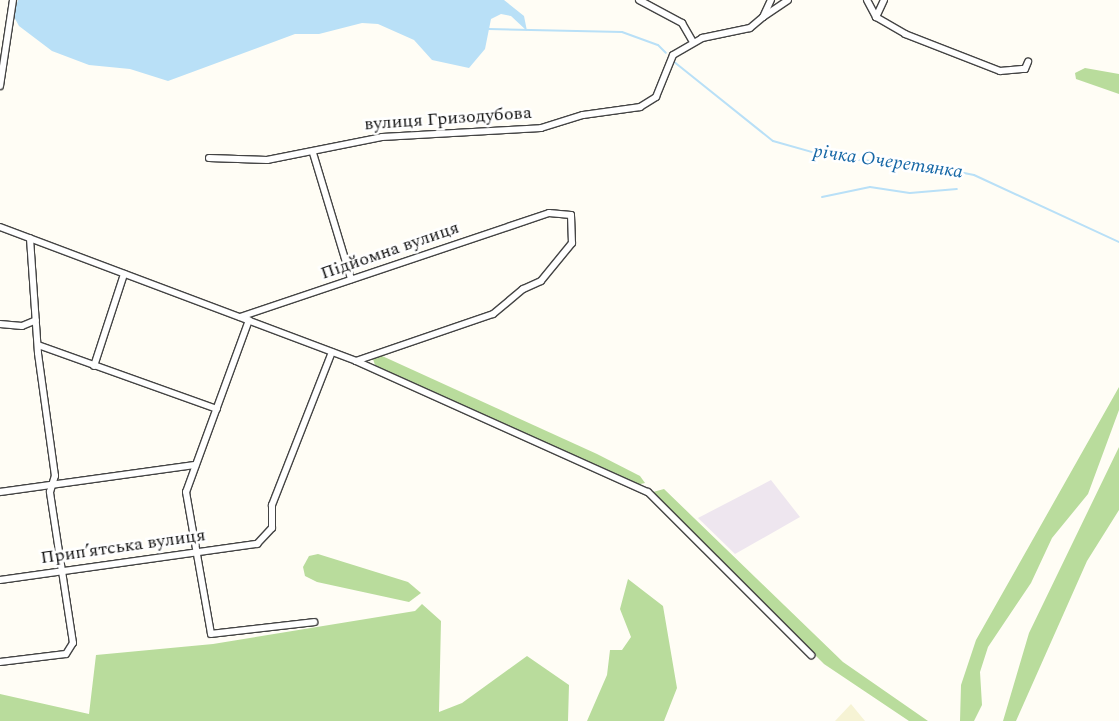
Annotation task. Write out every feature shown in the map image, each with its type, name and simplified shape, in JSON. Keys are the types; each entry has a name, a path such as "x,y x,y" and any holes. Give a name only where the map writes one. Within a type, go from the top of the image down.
{"street":[{"path":"0,86 13,0"},
{"path":"639,0 682,23 693,42 750,28 788,0"},
{"path":"763,17 771,0"},
{"path":"867,0 876,17 905,34 1000,71 1025,69 1028,62"},
{"path":"876,17 884,0"},
{"name":"вулиця Гризодубова","path":"209,158 267,160 313,153 382,136 541,128 583,115 630,109 656,97 673,55 693,42"},
{"path":"313,153 350,279"},
{"name":"Підйомна вулиця","path":"240,317 549,213 571,215 574,230 568,251 542,281 523,289 493,314 356,361"},
{"path":"0,227 356,361 648,492 811,655"},
{"path":"0,662 70,652 73,643 50,492 54,483 38,345 30,238"},
{"path":"94,366 124,274"},
{"path":"0,324 22,326 36,320"},
{"path":"249,320 186,492 210,634 314,622"},
{"path":"38,345 217,409"},
{"name":"Прип’ятська вулиця","path":"0,580 196,551 250,546 272,528 272,506 332,352"},
{"path":"0,492 54,483 70,486 195,465"}],"shaded area":[{"path":"771,480 800,517 735,554 698,518"},
{"path":"851,704 865,721 835,721"}],"green space":[{"path":"1085,68 1119,74 1119,94 1076,79 1075,73"},
{"path":"380,355 597,454 640,476 645,483 636,485 388,372 375,365 373,359"},
{"path":"1119,387 1119,410 1088,494 1052,538 1031,583 988,647 980,672 982,705 974,721 960,721 961,685 976,640"},
{"path":"1119,447 1119,510 1087,561 1016,721 1003,721 1029,633"},
{"path":"664,489 843,662 928,721 909,721 824,664 653,492"},
{"path":"318,554 408,582 421,593 409,602 317,582 305,576 303,567 309,556"},
{"path":"628,579 663,606 677,688 664,721 587,721 607,675 610,650 622,650 631,637 620,609"},
{"path":"422,604 441,621 439,712 462,703 527,656 569,685 568,721 0,721 0,694 89,714 96,655 213,644 415,611"}],"water":[{"path":"18,0 504,0 524,16 527,31 511,16 501,14 491,19 485,49 469,68 432,60 414,40 378,24 362,23 319,34 295,34 168,81 130,69 89,65 52,51 19,26 13,15"}],"waterway":[{"name":"річка Очеретянка","path":"489,29 622,32 658,45 666,53"},
{"name":"річка Очеретянка","path":"673,61 773,141 833,158 924,165 974,175 1119,242"},
{"path":"822,197 870,187 910,193 957,189"}]}
